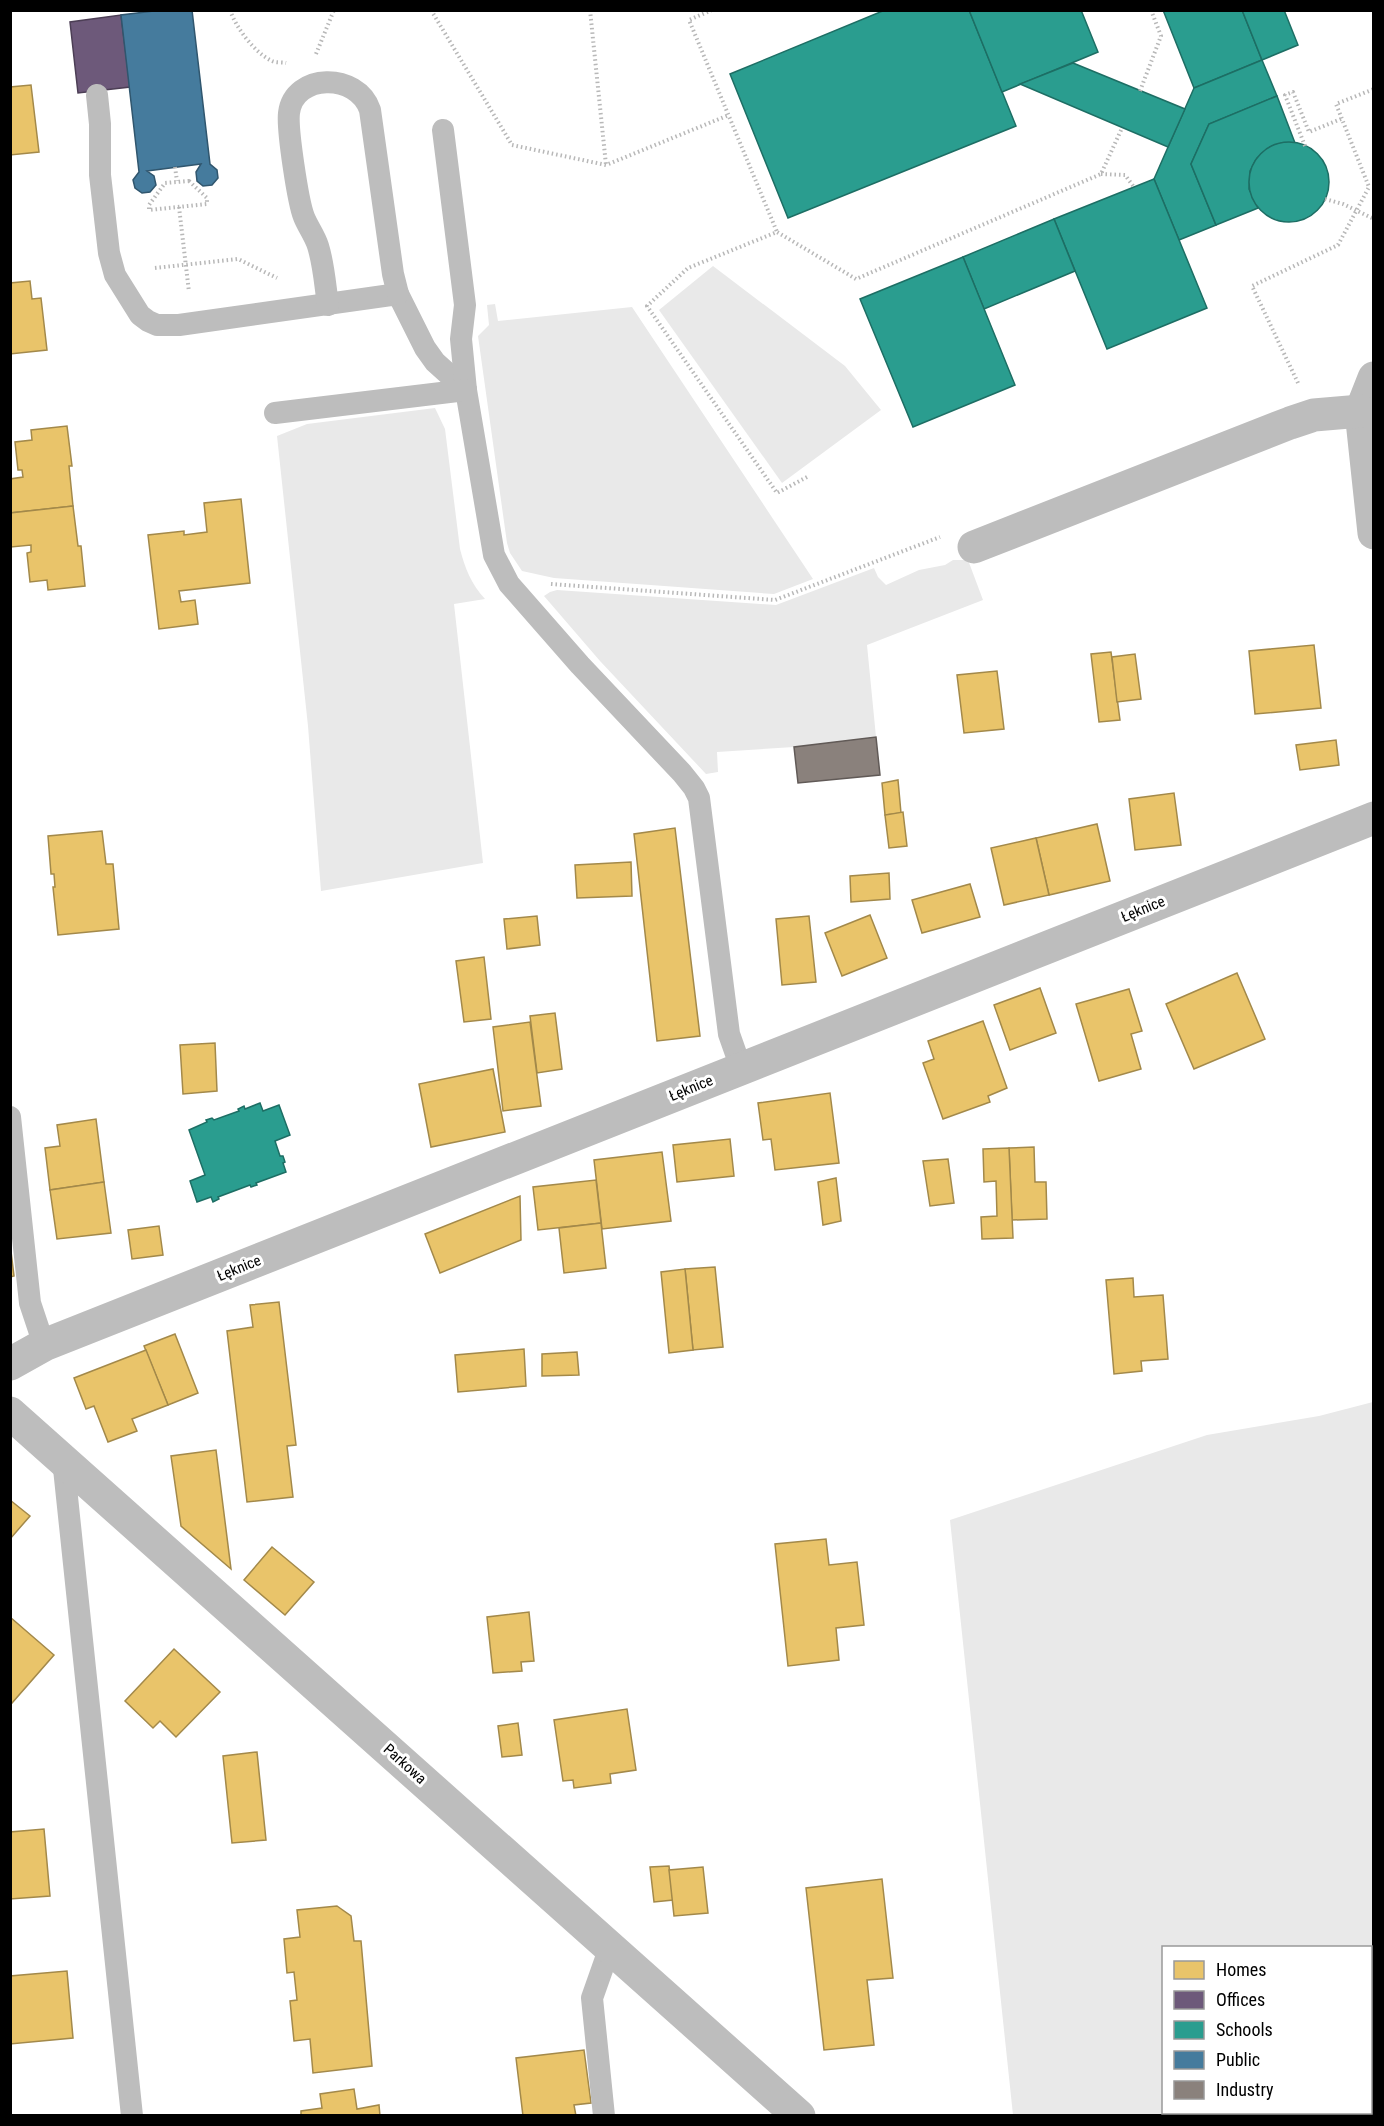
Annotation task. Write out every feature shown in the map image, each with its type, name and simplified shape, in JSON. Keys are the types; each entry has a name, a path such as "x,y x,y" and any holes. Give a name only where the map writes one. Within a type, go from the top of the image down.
{"street":[{"path":"1374,378 1361,411 1374,533"},
{"path":"974,547 1314,415 1361,411"},
{"name":"Łęknice","path":"10,1364 44,1345 1374,818"},
{"name":"Parkowa","path":"10,1413 796,2114"}],"lane":[{"path":"328,305 318,244 301,209 288,121 292,102 298,95 306,89 323,83 339,82 353,87 367,102 370,110 393,274 398,294 425,348 435,362 466,390"},
{"path":"97,95 100,124 100,175 109,253 116,274 140,315 148,321 167,326 398,294"},
{"path":"443,129 465,305 461,339 466,390 494,555 508,584 579,665 682,773 699,798 729,1034 741,1068"},
{"path":"274,413 466,390"},
{"path":"10,1118 30,1303 44,1345"},
{"path":"63,1459 132,2115"},
{"path":"603,2115 592,1998 610,1947"}],"path":[{"path":"230,10 244,37 255,47 272,61 295,64"},
{"path":"314,61 334,10"},
{"path":"431,10 512,145 606,165 729,115"},
{"path":"590,10 606,165"},
{"path":"712,10 689,20 777,232 856,279 1101,174 1125,175 1134,187"},
{"path":"1140,91 1161,36 1150,10"},
{"path":"1314,415 1265,318 1252,286 1338,244 1369,187 1336,104 1374,89"},
{"path":"1305,146 1285,95 1293,92 1309,132 1341,119"},
{"path":"1101,174 1122,128"},
{"path":"175,167 177,182"},
{"path":"189,181 207,198 207,204 179,207 149,210 149,205 165,183 189,181"},
{"path":"1325,199 1374,219"},
{"path":"179,207 189,295"},
{"path":"777,232 688,268 647,306 777,494 807,477"},
{"path":"155,268 237,259 267,274"},
{"path":"508,584 540,583 775,600 959,530 974,547"}],"shaded area":[{"path":"713,266 845,366 881,410 782,483 659,310"},
{"path":"495,304 498,321 632,307 813,579 774,594 554,578 522,571 510,553 507,543 478,336 489,325 487,305"},
{"path":"435,408 445,429 460,549 469,576 485,599 454,604 483,863 321,891 308,726 277,436 307,424"},
{"path":"953,560 968,560 983,600 867,645 876,737 794,747 717,752 718,772 706,774 600,661 544,596 557,590 776,605 874,568 878,577 886,585 919,570 945,565"},
{"path":"1373,1402 1373,2115 1013,2115 950,1520 1207,1435 1319,1416"}],"building: Homes":[{"path":"31,85 39,152 10,155 10,87"},
{"path":"30,281 32,299 41,298 47,350 10,354 10,283"},
{"path":"67,426 72,466 69,466 73,506 10,513 10,479 23,477 22,470 18,470 15,442 32,440 31,430"},
{"path":"241,499 250,583 179,591 181,602 195,600 198,624 159,629 148,535 184,531 184,535 207,532 204,503"},
{"path":"73,506 78,546 81,546 85,586 48,590 47,580 30,582 27,553 31,552 31,545 11,547 10,513"},
{"path":"1314,645 1321,708 1255,714 1249,651"},
{"path":"1111,652 1120,720 1099,722 1091,654"},
{"path":"1135,654 1141,699 1117,702 1112,657"},
{"path":"997,671 1004,729 964,733 957,675"},
{"path":"1336,740 1339,765 1300,770 1296,745"},
{"path":"898,780 901,813 885,815 882,783"},
{"path":"1174,793 1181,845 1135,850 1129,799"},
{"path":"903,812 907,846 889,848 885,815"},
{"path":"1097,824 1110,881 1049,895 1036,838"},
{"path":"675,828 700,1036 657,1041 634,834"},
{"path":"102,831 106,864 113,864 119,929 58,935 53,887 55,887 54,874 51,874 48,836"},
{"path":"1036,838 1049,895 1004,905 991,848"},
{"path":"631,862 632,896 577,898 575,865"},
{"path":"889,873 890,899 851,902 850,876"},
{"path":"970,884 980,917 922,933 912,900"},
{"path":"870,915 887,958 842,976 825,933"},
{"path":"537,916 540,945 507,949 504,919"},
{"path":"809,916 816,982 782,985 776,919"},
{"path":"484,957 491,1019 464,1022 456,961"},
{"path":"1237,973 1265,1039 1194,1069 1166,1004"},
{"path":"1040,988 1056,1033 1010,1050 994,1005"},
{"path":"1129,989 1142,1031 1131,1034 1141,1069 1099,1081 1076,1004"},
{"path":"555,1013 562,1069 537,1073 530,1016"},
{"path":"983,1021 1007,1088 988,1096 990,1102 943,1119 923,1063 934,1059 928,1041"},
{"path":"530,1022 541,1106 503,1111 493,1027"},
{"path":"215,1043 217,1091 183,1094 180,1045"},
{"path":"493,1069 505,1132 431,1147 419,1084"},
{"path":"830,1093 839,1163 775,1170 771,1139 763,1140 758,1103"},
{"path":"96,1119 104,1182 50,1190 45,1148 60,1146 57,1125"},
{"path":"730,1139 734,1176 677,1182 673,1145"},
{"path":"1034,1147 1035,1182 1046,1182 1047,1219 1012,1220 1009,1148"},
{"path":"1009,1148 1013,1238 982,1239 981,1217 997,1216 996,1181 984,1182 983,1149"},
{"path":"662,1152 671,1221 602,1229 594,1160"},
{"path":"948,1159 954,1203 930,1206 923,1161"},
{"path":"836,1178 841,1221 823,1225 818,1182"},
{"path":"596,1180 601,1223 538,1230 533,1187"},
{"path":"104,1182 111,1233 57,1239 50,1190"},
{"path":"520,1196 521,1240 440,1273 425,1234"},
{"path":"601,1223 606,1268 564,1273 559,1228"},
{"path":"159,1226 163,1255 132,1259 128,1230"},
{"path":"10,1243 14,1276 10,1277"},
{"path":"715,1267 723,1347 693,1350 685,1269"},
{"path":"685,1269 693,1350 669,1353 661,1272"},
{"path":"1133,1278 1134,1297 1163,1295 1168,1359 1141,1361 1142,1371 1114,1374 1106,1280"},
{"path":"279,1302 296,1445 287,1446 293,1497 247,1502 227,1331 253,1327 250,1305"},
{"path":"175,1334 198,1393 168,1405 144,1346"},
{"path":"524,1349 526,1386 458,1392 455,1355"},
{"path":"146,1350 168,1405 132,1419 137,1431 108,1442 94,1406 86,1409 74,1378"},
{"path":"577,1352 579,1375 542,1376 542,1354"},
{"path":"216,1450 231,1569 181,1526 171,1456"},
{"path":"10,1500 30,1516 10,1539"},
{"path":"826,1539 829,1565 857,1562 864,1625 836,1628 839,1660 788,1666 775,1544"},
{"path":"272,1547 314,1582 285,1615 244,1580"},
{"path":"529,1612 534,1661 521,1662 522,1671 493,1673 487,1617"},
{"path":"10,1617 54,1655 12,1703 10,1702"},
{"path":"174,1649 220,1692 176,1737 160,1721 153,1728 125,1701"},
{"path":"627,1709 636,1770 610,1774 611,1783 574,1788 573,1780 563,1781 554,1720"},
{"path":"518,1723 522,1755 502,1757 498,1726"},
{"path":"257,1752 266,1840 232,1843 223,1756"},
{"path":"44,1829 50,1896 10,1899 10,1832"},
{"path":"669,1866 673,1900 654,1902 650,1867"},
{"path":"703,1867 708,1913 674,1916 669,1870"},
{"path":"882,1879 893,1978 867,1980 874,2045 824,2050 806,1888"},
{"path":"337,1906 351,1916 354,1941 361,1941 372,2066 313,2073 310,2039 294,2041 290,2001 297,2000 294,1972 287,1973 284,1939 300,1937 297,1910"},
{"path":"67,1971 73,2038 10,2044 10,1976"},
{"path":"584,2050 591,2103 574,2105 576,2116 523,2116 516,2058"},
{"path":"354,2089 357,2109 379,2105 380,2116 301,2116 301,2111 322,2108 320,2094"}],"building: Offices":[{"path":"121,15 130,87 78,93 70,22"}],"building: Schools":[{"path":"885,10 969,10 1016,126 788,218 730,74"},
{"path":"969,10 1081,10 1098,52 1002,92"},
{"path":"1163,10 1242,10 1262,60 1194,88"},
{"path":"1242,10 1284,10 1298,45 1262,60"},
{"path":"1262,60 1277,96 1209,124 1191,164 1216,225 1179,240 1154,179 1194,88"},
{"path":"1073,63 1185,109 1168,147 1020,84"},
{"path":"1277,96 1295,143 1282,143 1270,147 1257,158 1250,171 1249,189 1258,208 1216,225 1191,164 1209,124"},
{"path":"1289,142 1304,145 1317,154 1326,167 1329,182 1326,197 1317,210 1304,219 1289,222 1274,219 1261,210 1252,197 1249,182 1252,167 1261,154 1274,145"},
{"path":"1154,179 1207,308 1107,349 1054,219"},
{"path":"1054,219 1075,271 984,309 963,257"},
{"path":"963,257 1015,385 913,427 860,299"},
{"path":"260,1103 263,1111 279,1105 290,1135 275,1141 280,1156 283,1156 286,1172 256,1183 257,1185 251,1187 250,1185 218,1197 219,1199 213,1202 211,1197 197,1202 190,1181 205,1175 189,1130 207,1122 206,1120 212,1118 214,1120 239,1111 238,1109 244,1106 245,1109"}],"building: Public":[{"path":"162,10 192,10 210,164 217,170 218,178 212,185 203,186 197,181 196,172 201,164 147,171 154,176 156,185 150,192 142,193 135,188 133,180 139,172 121,15"}],"building: Industry":[{"path":"876,737 880,775 798,783 794,747"}]}
